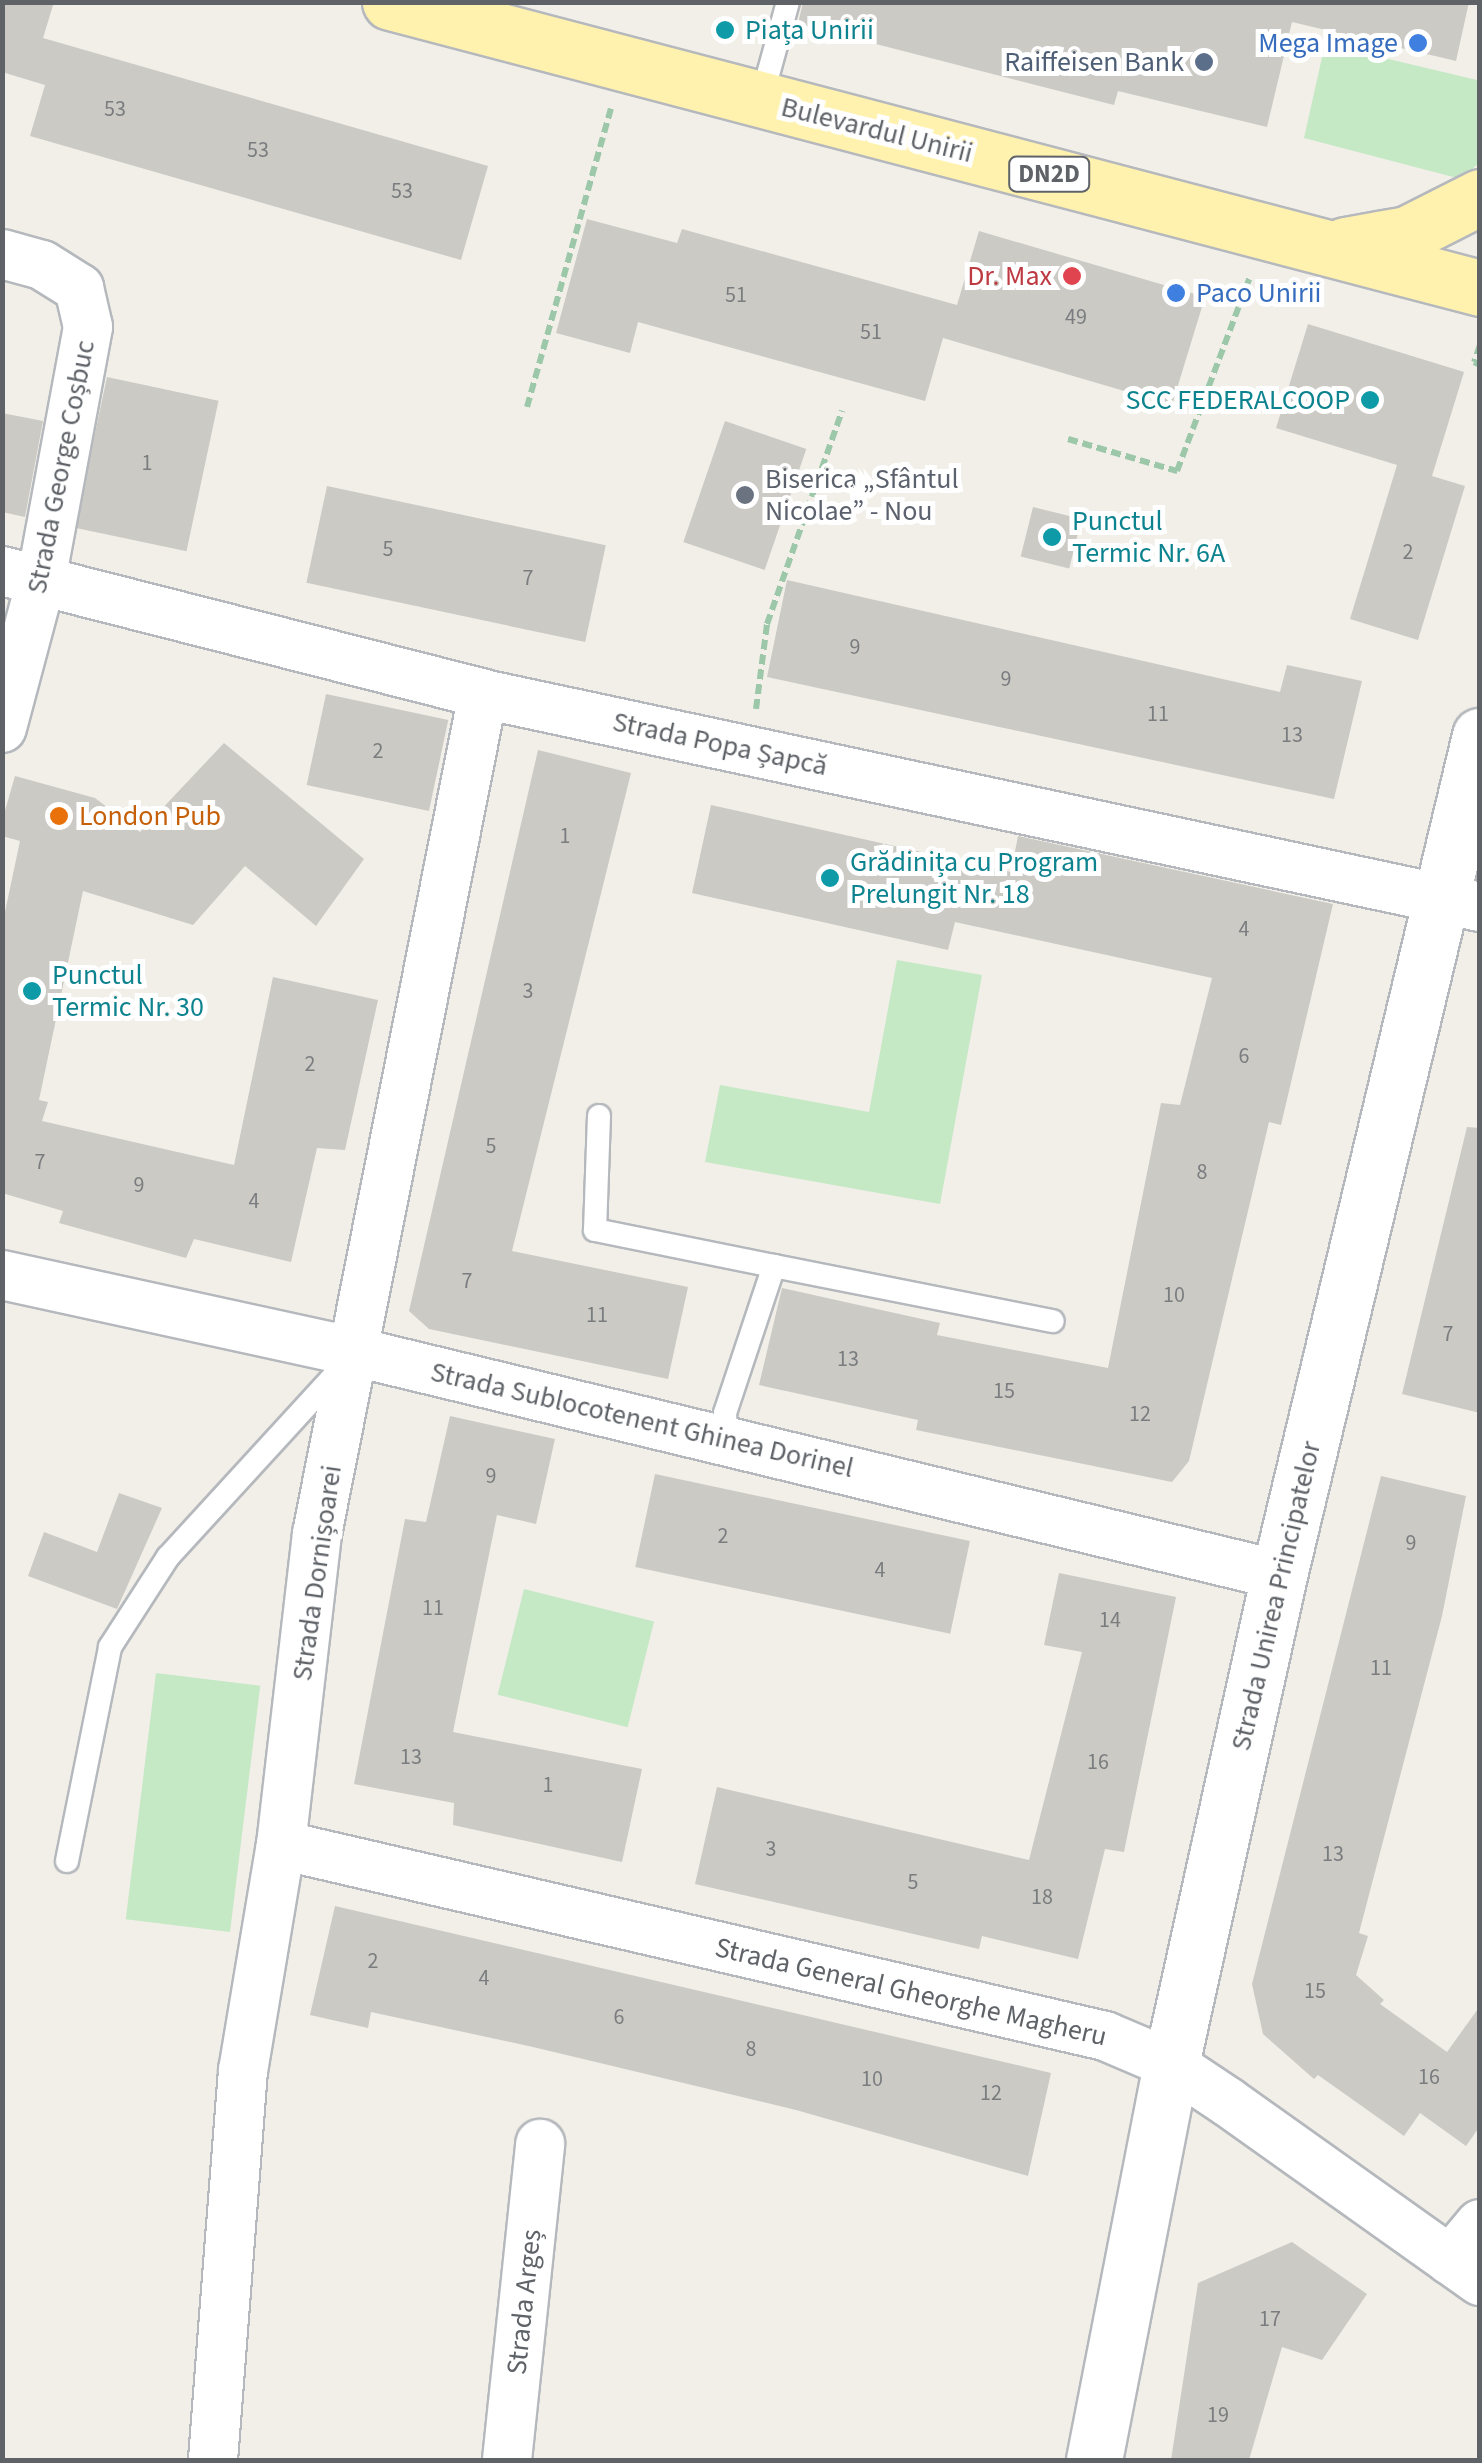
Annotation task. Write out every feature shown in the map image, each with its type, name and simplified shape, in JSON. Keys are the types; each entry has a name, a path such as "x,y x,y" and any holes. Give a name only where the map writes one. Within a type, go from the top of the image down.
{"main road":[{"name":"Bulevardul Unirii","path":"390,2 623,66 1338,246 1480,288"},
{"path":"1338,246 1406,234 1480,197"},
{"name":"Strada Unirea Principatelor","path":"1094,2460 1171,2064 1279,1576 1460,905 1480,736"}],"street":[{"name":"Strada George Coșbuc","path":"2,254 42,265 78,288 88,327 22,576 2,728"},
{"name":"Strada Popa Șapcă","path":"22,576 482,694 1305,865 1460,905"},
{"name":"Strada Dornișoarei","path":"213,2460 243,2071 281,1845 317,1534 356,1352 482,694"},
{"name":"Strada Sublocotenent Ghinea Dorinel","path":"2,1276 356,1352 1279,1576"},
{"name":"Strada General Gheorghe Magheru","path":"281,1845 1105,2036 1171,2064 1465,2271"},
{"name":"Strada Argeș","path":"508,2460 540,2144"},
{"path":"1465,2271 1480,2224"}],"lane":[{"path":"761,101 788,2"},
{"path":"599,1116 595,1230 1053,1321"},
{"path":"726,1439 725,1413 774,1266"},
{"path":"67,1861 110,1647 168,1556 356,1352"}],"path":[{"path":"528,407 623,66"},
{"path":"1068,439 1176,471 1268,229"},
{"path":"1480,345 1474,362 1480,365"},
{"path":"750,750 768,624 842,411"}],"green space":[{"path":"1325,44 1477,80 1479,75 1479,163 1461,179 1304,138"},
{"path":"897,960 982,975 940,1204 705,1162 720,1085 869,1112"},
{"path":"524,1589 654,1621 628,1727 498,1695"},
{"path":"156,1673 260,1686 230,1932 126,1919"}],"building":[{"path":"2,2 54,2 43,38 488,166 461,260 30,136 45,85 2,72"},
{"path":"803,2 1469,2 1456,61 1292,22 1267,127 1118,91 1114,105 798,24"},
{"path":"587,219 677,243 682,229 957,305 979,231 1205,297 1172,405 943,338 925,401 638,322 630,353 556,333"},
{"name":"SCC FEDERALCOOP","path":"1308,324 1464,372 1432,476 1465,486 1418,640 1350,619 1397,465 1276,428"},
{"path":"107,377 219,401 186,551 75,528"},
{"path":"2,413 43,421 25,517 2,512"},
{"name":"Biserica „Sfântul Nicolae” - Nou","path":"725,421 806,449 765,570 683,542"},
{"path":"327,486 606,545 585,642 306,583"},
{"name":"Punctul Termic Nr. 6A","path":"1033,507 1082,519 1069,569 1021,556"},
{"path":"787,580 1280,692 1287,665 1362,681 1334,799 767,677"},
{"path":"326,694 448,720 429,811 307,785"},
{"path":"224,743 364,859 316,926 245,866 193,925 83,891 39,1100 48,1102 42,1121 234,1165 273,977 378,1000 345,1150 317,1148 291,1262 194,1239 186,1258 59,1223 63,1211 2,1193 2,926 20,841 2,836 2,821 15,776 95,798 140,832"},
{"path":"538,750 631,773 512,1251 688,1287 668,1379 429,1329 409,1311"},
{"path":"711,805 1011,872 1018,836 1333,904 1281,1125 1269,1122 1189,1461 1172,1482 916,1430 918,1420 759,1385 782,1288 940,1323 937,1335 1108,1368 1161,1103 1180,1105 1212,978 955,922 948,950 692,893"},
{"path":"1467,1127 1480,1128 1480,1413 1402,1394"},
{"path":"450,1416 555,1439 536,1524 497,1515 453,1732 642,1769 622,1862 453,1825 454,1803 354,1784 405,1519 426,1522"},
{"path":"655,1474 970,1541 950,1634 635,1567"},
{"path":"1381,1476 1466,1496 1442,1616 1359,1933 1368,1936 1356,1975 1384,2000 1380,2004 1447,2052 1480,2006 1480,2126 1466,2146 1420,2113 1404,2136 1318,2075 1314,2079 1263,2034 1252,1984"},
{"path":"119,1493 162,1508 117,1609 28,1576 44,1532 97,1552"},
{"path":"1059,1573 1176,1597 1124,1852 1105,1849 1078,1959 982,1936 979,1949 695,1884 717,1787 1029,1860 1082,1652 1044,1645"},
{"path":"335,1906 1051,2073 1028,2176 796,2110 533,2047 371,2012 368,2028 310,2015"},
{"path":"1292,2242 1367,2294 1322,2360 1282,2347 1249,2460 1171,2460 1198,2283"}],"place":[{"name":"Piața Unirii","path":"725,30"},
{"name":"Mega Image","path":"1418,43"},
{"name":"Raiffeisen Bank","path":"1204,62"},
{"name":"Dr. Max","path":"1072,276"},
{"name":"Paco Unirii","path":"1176,293"},
{"name":"SCC FEDERALCOOP","path":"1370,400"},
{"name":"Biserica „Sfântul Nicolae” - Nou","path":"745,495"},
{"name":"Punctul Termic Nr. 6A","path":"1052,537"},
{"name":"London Pub","path":"59,816"},
{"name":"Grădinița cu Program Prelungit Nr. 18","path":"830,878"},
{"name":"Punctul Termic Nr. 30","path":"32,991"}]}
